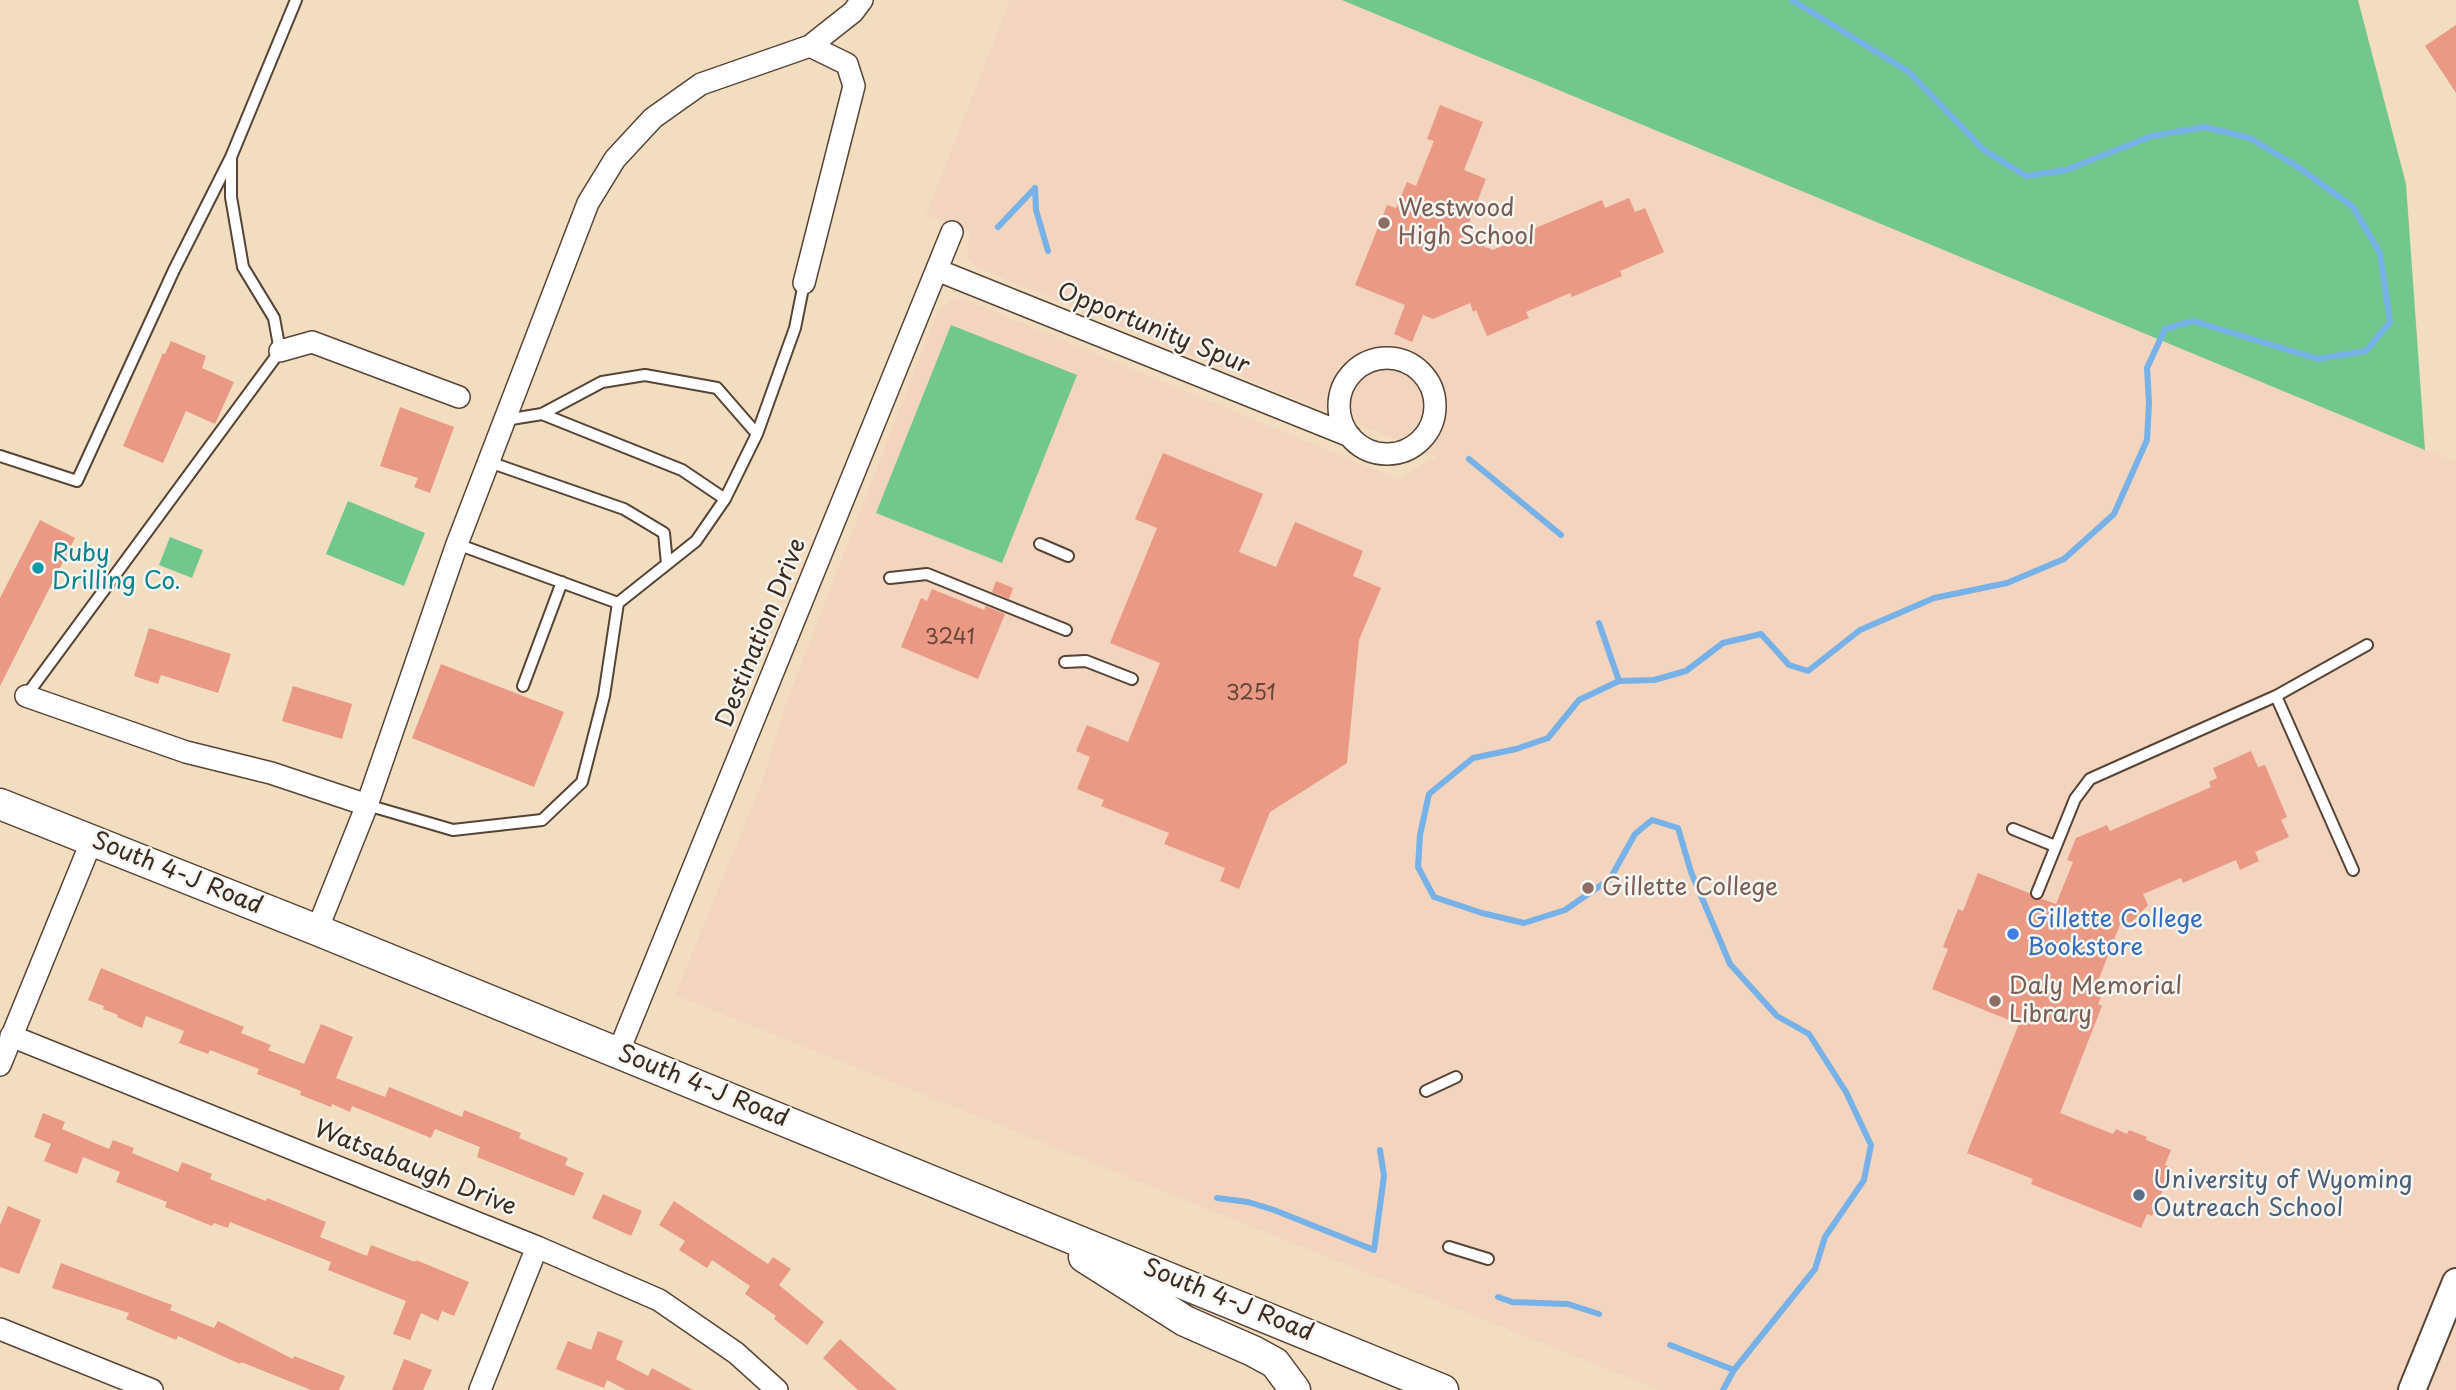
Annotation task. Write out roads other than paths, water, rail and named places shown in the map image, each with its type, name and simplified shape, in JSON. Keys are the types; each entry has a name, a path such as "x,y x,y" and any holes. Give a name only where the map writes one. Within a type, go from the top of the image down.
{"main road":[{"name":"South 4-J Road","path":"0,804 1019,1215 1401,1382 1443,1390"},
{"path":"1019,1215 1185,1321 1275,1363 1295,1390"}],"street":[{"path":"317,930 367,804 457,544 588,203 615,159 653,118 701,84 810,46 853,12 862,0"},
{"path":"804,283 854,86 847,64 810,46"},
{"name":"Destination Drive","path":"618,1053 952,232"},
{"name":"Opportunity Spur","path":"937,270 1350,436 1368,450 1391,455 1406,451 1419,443 1429,431 1435,417 1433,394 1423,373 1410,364 1395,359 1378,359 1363,365 1350,375 1342,389 1339,406 1342,422 1350,436"},
{"path":"280,351 312,342 459,397"},
{"path":"26,696 186,752 271,773 367,804"},
{"path":"0,1065 92,840"},
{"name":"Watsabaugh Drive","path":"11,1036 537,1247 659,1300 736,1353 777,1390"},
{"path":"480,1390 537,1247"},
{"path":"2412,1390 2456,1282"},
{"path":"0,1329 152,1390"}],"lane":[{"path":"0,456 77,481 174,270 231,157 296,0"},
{"path":"26,696 280,351 274,318 243,267 231,197 231,157"},
{"path":"367,804 453,831 542,820 582,782 604,696 618,603 696,541 725,499 758,434 795,328 804,283"},
{"path":"505,420 542,414 602,382 645,375 718,388 758,434"},
{"path":"542,414 682,470 725,499"},
{"path":"489,462 624,509 664,533 667,564"},
{"path":"457,544 618,603"},
{"path":"1040,544 1068,556"},
{"path":"890,578 928,574 1066,630"},
{"path":"523,686 562,582"},
{"path":"2036,893 2075,799 2090,779 2276,696 2367,645"},
{"path":"1065,662 1086,661 1132,680"},
{"path":"2276,696 2353,870"},
{"path":"2013,829 2055,846"},
{"path":"1426,1091 1456,1077"},
{"path":"1448,1247 1488,1259"}],"waterway":[{"path":"1723,1390 1734,1370 1815,1269 1825,1237 1864,1180 1871,1145 1846,1092 1809,1034 1777,1016 1730,964 1691,872 1678,828 1652,820 1635,834 1610,879 1565,910 1524,923 1434,897 1418,867 1420,835 1429,794 1473,758 1516,749 1548,738 1579,700 1619,681 1654,680 1686,671 1723,643 1761,634 1789,665 1808,671 1860,630 1934,598 2007,583 2064,559 2114,514 2147,440 2147,368 2165,329 2193,321 2318,359 2366,351 2390,322 2380,253 2353,207 2298,167 2250,138 2205,127 2152,136 2066,170 2026,176 1984,150 1909,72 1792,0"},
{"path":"1035,188 1036,210 1048,251"},
{"path":"998,227 1035,188"},
{"path":"1469,459 1561,535"},
{"path":"1599,623 1619,681"},
{"path":"1217,1198 1248,1202 1274,1210 1374,1250 1384,1176 1380,1150"},
{"path":"1498,1297 1512,1302 1568,1304 1599,1314"},
{"path":"1670,1345 1734,1370"}],"place":[{"name":"Westwood High School","path":"1384,223"},
{"name":"Ruby Drilling Co.","path":"38,568"},
{"name":"Gillette College","path":"1588,888"},
{"name":"Gillette College Bookstore","path":"2013,934"},
{"name":"Daly Memorial Library","path":"1995,1001"},
{"name":"University of Wyoming Outreach School","path":"2139,1195"}]}
